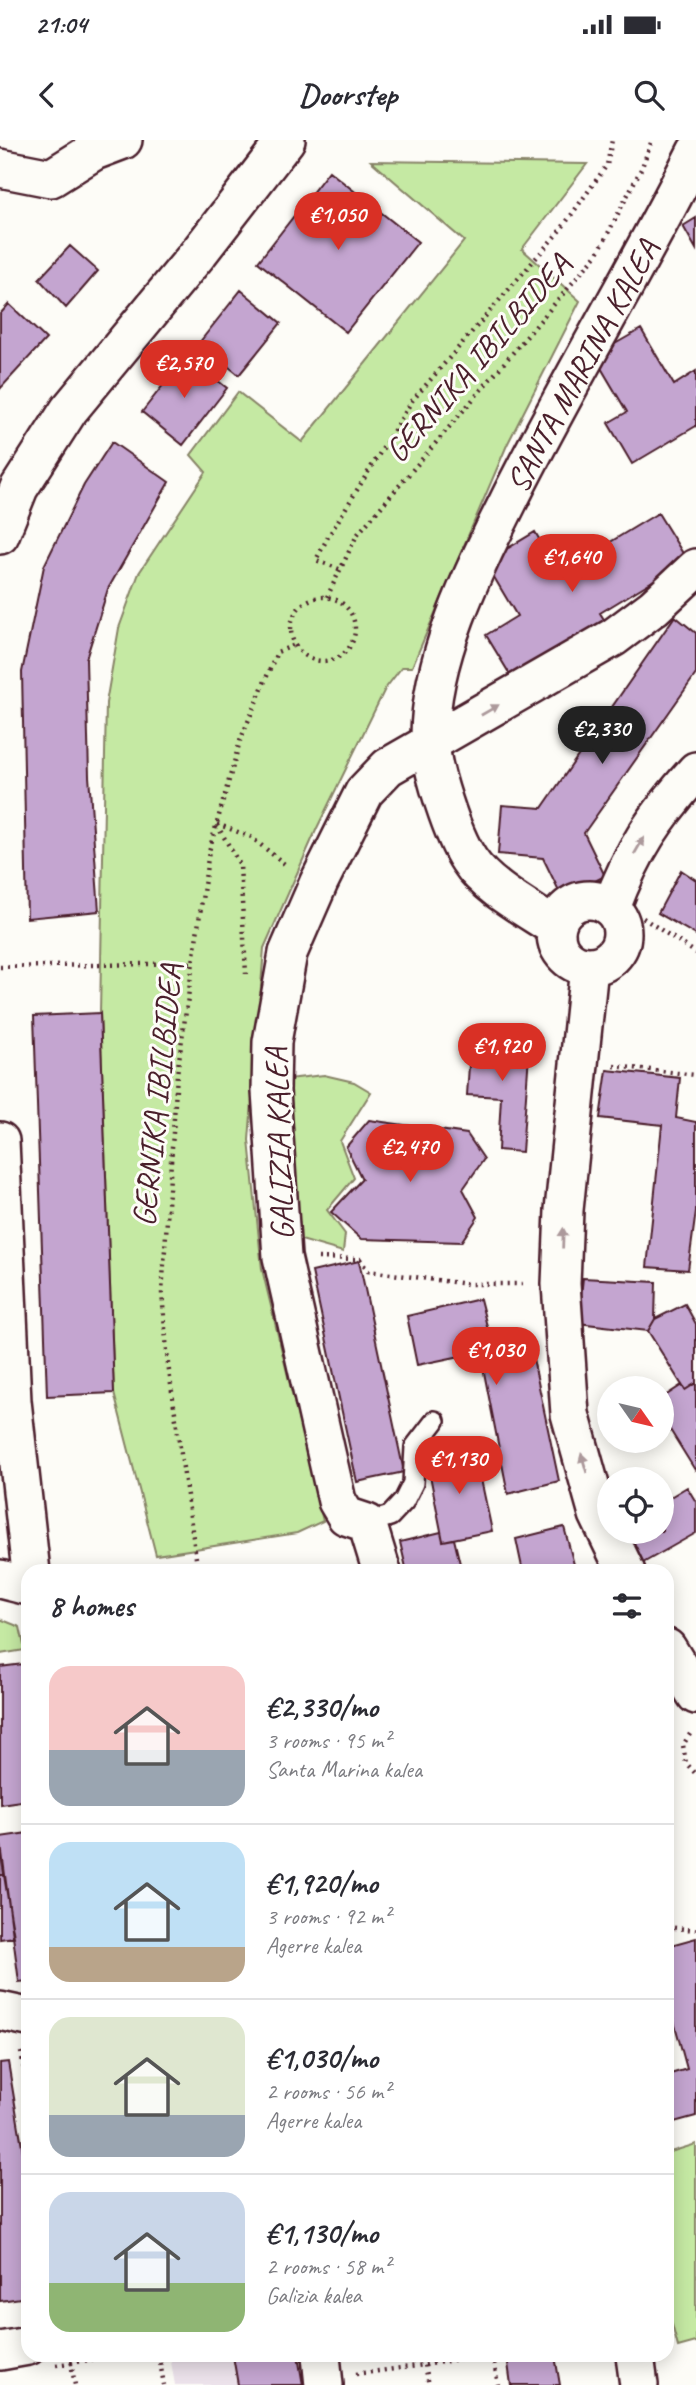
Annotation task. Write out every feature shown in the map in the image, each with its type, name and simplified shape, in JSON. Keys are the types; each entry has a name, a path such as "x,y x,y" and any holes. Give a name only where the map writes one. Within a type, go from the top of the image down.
{"street":[{"path":"0,167 51,178 94,152 123,140"},
{"path":"0,535 19,488 69,410 197,255 286,140"},
{"path":"670,140 696,142"},
{"name":"SANTA MARINA KALEA","path":"556,928 500,890 470,862 455,836 430,743 438,672 483,552 530,459 696,152"},
{"path":"430,743 614,637 654,607 696,568"},
{"name":"GALIZIA KALEA","path":"367,1523 346,1516 337,1501 282,1257 271,1091 272,1042 288,953 319,882 364,792 388,767 430,743"},
{"path":"625,912 625,870 661,811 696,771"},
{"path":"593,900 625,912 619,917 622,939 618,950 600,965 578,965 560,950 556,940 556,928 565,910 573,904 593,900"},
{"path":"589,967 564,1210 561,1284 570,1414 598,1514 622,1564"},
{"path":"0,1140 12,1401 30,1564"},
{"path":"367,1523 380,1564"},
{"path":"0,1578 21,1584"},
{"path":"674,1659 696,1695"},
{"path":"0,2011 21,2030"},
{"path":"0,2351 21,2347"},
{"path":"636,2362 639,2385"}],"lane":[{"path":"367,1523 390,1516 404,1501 413,1483 415,1447 435,1420"}],"path":[{"path":"339,569 316,560 412,401 562,228 607,165 612,140"},
{"name":"GERNIKA IBILBIDEA","path":"327,597 357,536 598,253 642,167 652,140"},
{"path":"317,597 327,597 346,607 352,617 354,638 341,656 320,661 310,659 295,645 291,626 299,607 317,597"},
{"name":"GERNIKA IBILBIDEA","path":"197,1564 167,1364 162,1293 177,1073 209,851 240,741 277,652 295,645"},
{"path":"217,824 251,837 286,866 319,882"},
{"path":"217,824 240,865 246,979"},
{"path":"625,912 696,953"},
{"path":"0,967 193,963"},
{"path":"604,1065 696,1075"},
{"path":"282,1257 360,1259 368,1271 467,1283 561,1284"},
{"path":"690,1734 683,1745 687,1763 696,1774"},
{"path":"674,1928 696,1930"},
{"path":"71,2363 77,2362"},
{"path":"160,2362 164,2385"},
{"path":"331,2372 442,2362"},
{"path":"494,2362 498,2385"},
{"path":"425,2365 429,2385"}],"shaded area":[{"path":"171,2362 299,2362 303,2385 175,2385"}],"green space":[{"path":"371,161 587,164 522,249 580,301 507,445 412,667 402,667 385,689 317,828 264,948 249,1140 262,1269 323,1521 297,1533 156,1555 114,1393 100,1013 106,703 119,628 139,573 206,472 191,455 238,392 302,442 464,241"},
{"path":"324,1075 354,1082 371,1092 340,1141 354,1178 327,1210 345,1234 343,1252 294,1238 288,1079"},
{"path":"0,1619 20,1627 21,1651 0,1654"},
{"path":"696,2144 696,2342 678,2347 674,2332 674,2151"}],"building":[{"path":"329,171 418,242 346,332 258,262"},
{"path":"696,218 696,249 683,226"},
{"path":"70,246 98,271 66,308 39,279"},
{"path":"241,290 281,323 239,375 199,343"},
{"path":"9,304 46,339 0,389 0,314"},
{"path":"641,329 674,385 696,371 696,426 632,464 608,423 627,412 594,356"},
{"path":"186,356 227,388 183,445 142,412"},
{"path":"112,442 169,482 108,589 86,659 89,776 99,911 27,918 22,672 44,566 84,485"},
{"path":"658,513 687,560 600,613 610,629 517,686 486,635 517,616 485,562 535,532 559,573"},
{"path":"675,616 696,633 696,674 584,833 605,876 562,897 543,858 498,854 502,805 542,808"},
{"path":"681,870 696,880 696,935 658,913"},
{"path":"100,1013 114,1393 47,1396 34,1016"},
{"path":"471,1036 530,1040 522,1152 498,1150 501,1097 467,1095"},
{"path":"607,1070 680,1078 676,1118 696,1122 696,1211 688,1270 647,1267 662,1125 600,1118"},
{"path":"369,1120 467,1134 484,1159 463,1189 478,1217 461,1242 361,1239 331,1212 362,1179 346,1147"},
{"path":"359,1261 404,1472 357,1482 312,1272"},
{"path":"583,1278 656,1282 655,1319 648,1331 578,1323"},
{"path":"480,1299 491,1342 528,1335 559,1481 508,1494 480,1352 417,1365 407,1316"},
{"path":"685,1304 696,1324 696,1383 685,1390 648,1331 655,1319"},
{"path":"696,1383 695,1470 674,1436 674,1390 682,1385 685,1390"},
{"path":"475,1451 492,1531 443,1541 427,1460"},
{"path":"687,1487 696,1502 696,1533 643,1563 632,1544 674,1544 674,1495"},
{"path":"564,1527 574,1564 521,1564 516,1539"},
{"path":"441,1532 443,1541 454,1539 460,1564 405,1564 400,1542"},
{"path":"21,1664 21,1801 0,1804 0,1667"},
{"path":"21,1834 21,1982 19,1982 0,1837"},
{"path":"0,1845 4,1875 0,1875"},
{"path":"0,1875 4,1875 14,1937 0,1939"},
{"path":"696,1938 696,2116 674,2122 674,2073 687,2069 674,2022 674,1944"},
{"path":"8,2062 21,2140 21,2298 0,2301 0,2063"},
{"path":"234,2362 299,2362 303,2385 238,2385"},
{"path":"508,2362 556,2362 560,2385 511,2385"}]}
